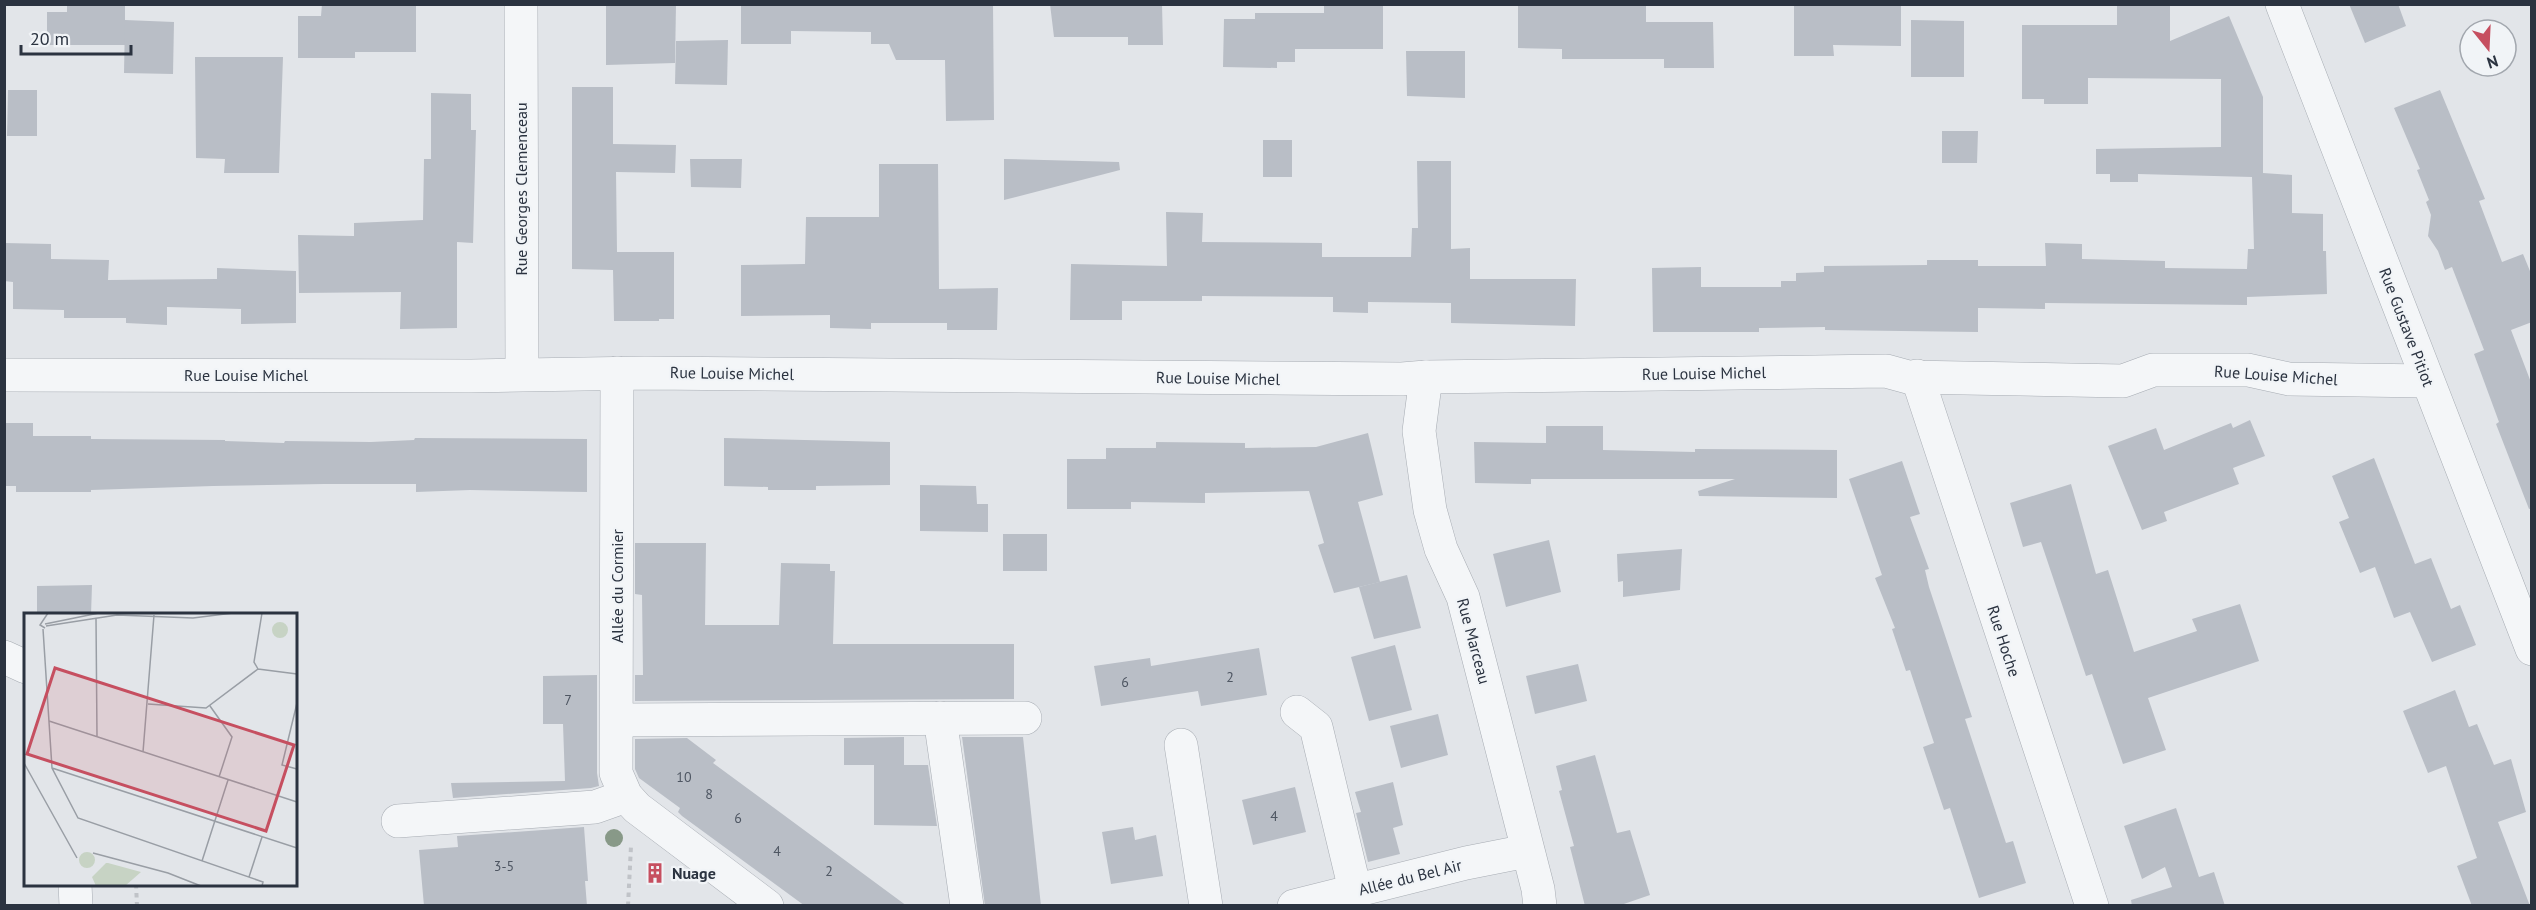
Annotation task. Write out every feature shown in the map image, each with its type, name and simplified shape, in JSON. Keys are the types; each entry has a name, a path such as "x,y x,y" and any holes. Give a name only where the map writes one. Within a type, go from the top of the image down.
{"street":[{"name":"Rue Georges Clemenceau","path":"521,4 522,373"},
{"name":"Rue Gustave Pitiot","path":"2282,4 2532,649"},
{"name":"Rue Louise Michel","path":"4,375 471,376 522,373 617,373 1390,379 1886,371 1908,377 2123,381 2153,370 2248,370 2289,379 2427,381"},
{"name":"Allée du Cormier","path":"617,373 618,720 616,773 626,796 637,808 756,902"},
{"name":"Rue Hoche","path":"1917,376 2092,906"},
{"name":"Rue Marceau","path":"1426,377 1419,431 1430,510 1441,549 1463,597 1538,889 1540,906"},
{"path":"4,657 24,666"},
{"path":"1297,712 1316,727 1355,890"},
{"path":"940,718 967,906"},
{"path":"618,720 1025,718"},
{"path":"1181,745 1206,906"},
{"path":"398,820 595,807 626,796"},
{"name":"Allée du Bel Air","path":"1294,906 1466,863 1527,851"},
{"path":"75,886 76,906"}],"path":[{"path":"626,796 631,845 628,906"},
{"path":"136,886 137,906"}],"building":[{"path":"67,4 125,4 125,45 47,45 47,12 67,12"},
{"path":"322,4 416,4 416,52 355,52 355,58 298,58 298,16 321,16"},
{"path":"606,4 676,4 675,63 606,65"},
{"path":"741,4 993,4 994,120 946,121 945,60 896,60 889,44 871,44 871,32 791,31 791,44 741,44"},
{"path":"1050,4 1162,4 1163,45 1128,45 1128,37 1054,37"},
{"path":"1324,4 1383,4 1383,49 1295,49 1295,62 1277,62 1277,68 1223,67 1224,19 1255,19 1255,13 1324,13"},
{"path":"1518,4 1646,4 1646,22 1713,22 1714,68 1664,68 1664,59 1562,59 1562,49 1518,48"},
{"path":"1794,4 1901,4 1901,46 1833,45 1834,56 1794,56"},
{"path":"2117,4 2170,4 2170,41 2229,16 2263,97 2263,173 2292,175 2292,213 2323,214 2323,251 2326,251 2327,294 2247,297 2247,305 2045,303 2045,309 1978,308 1978,332 1825,330 1825,327 1759,328 1759,332 1653,332 1652,268 1701,267 1701,287 1781,287 1781,281 1796,281 1796,273 1824,272 1824,266 1927,265 1927,260 1978,260 1978,266 2046,266 2045,243 2082,244 2082,259 2165,261 2165,268 2247,269 2248,249 2254,249 2252,177 2138,174 2138,182 2110,182 2110,174 2096,174 2096,149 2221,147 2221,79 2088,78 2088,104 2044,104 2044,99 2022,99 2022,25 2117,25"},
{"path":"2349,4 2398,4 2406,26 2365,43"},
{"path":"125,20 174,22 173,74 124,73"},
{"path":"1911,20 1964,21 1964,77 1911,77"},
{"path":"728,40 727,85 675,84 676,41"},
{"path":"1406,51 1465,51 1465,98 1407,96"},
{"path":"195,57 283,57 279,173 224,173 225,159 196,158"},
{"path":"572,87 613,87 613,144 676,145 675,173 616,172 617,252 674,252 674,319 614,321 613,270 572,269"},
{"path":"8,90 37,90 37,136 7,136"},
{"path":"2440,90 2485,199 2479,201 2502,262 2523,254 2532,276 2532,322 2511,330 2532,385 2532,508 2529,509 2496,424 2499,422 2474,354 2484,350 2452,267 2445,270 2438,251 2428,236 2431,215 2426,202 2429,200 2417,170 2420,169 2394,108"},
{"path":"431,93 471,94 471,130 476,130 473,243 457,242 457,328 400,329 401,292 299,293 298,235 354,236 354,223 423,220 424,159 431,159"},
{"path":"1942,131 1978,131 1977,163 1942,163"},
{"path":"1263,140 1292,140 1292,177 1263,177"},
{"path":"690,159 742,159 741,188 691,187"},
{"path":"1004,159 1119,162 1120,170 1004,200"},
{"path":"1417,161 1451,161 1451,249 1470,248 1470,279 1576,279 1575,326 1451,323 1451,303 1368,302 1368,313 1333,312 1333,297 1202,296 1202,301 1122,301 1122,320 1070,320 1071,264 1167,266 1166,212 1203,213 1202,242 1322,243 1322,257 1411,257 1412,228 1418,228"},
{"path":"879,164 938,164 939,289 998,288 997,330 947,330 947,323 871,323 871,329 830,328 830,315 741,316 741,265 805,264 806,217 879,217"},
{"path":"4,243 51,244 51,259 109,260 108,280 217,279 217,268 296,271 296,323 241,324 241,309 167,307 167,325 126,323 126,318 64,318 64,310 13,309 13,282 4,281"},
{"path":"2250,420 2265,456 2233,468 2239,484 2164,512 2167,521 2142,530 2108,446 2156,428 2164,450 2231,423 2233,428"},
{"path":"4,423 33,423 33,436 91,436 91,439 284,443 285,441 371,442 414,440 415,438 587,439 587,492 470,490 416,492 416,484 324,484 91,490 91,492 16,492 16,486 4,486"},
{"path":"1546,426 1603,426 1603,450 1695,452 1695,449 1837,450 1837,498 1699,496 1698,491 1735,479 1531,479 1531,484 1475,483 1474,442 1546,443"},
{"path":"1368,433 1383,495 1358,502 1380,582 1334,593 1318,545 1324,543 1309,491 1205,493 1205,503 1131,502 1131,509 1067,509 1067,459 1106,459 1106,448 1156,448 1156,442 1245,443 1245,448 1316,447"},
{"path":"724,438 890,442 890,485 816,486 816,490 768,490 768,487 724,486"},
{"path":"2374,458 2415,564 2431,558 2451,609 2460,605 2476,645 2432,662 2410,612 2394,618 2375,567 2360,573 2339,522 2349,518 2332,476"},
{"path":"1902,461 1920,514 1910,517 1929,569 1925,570 1929,587 1972,717 1965,719 2006,843 2013,841 2026,883 1979,898 1950,808 1944,810 1923,747 1934,743 1910,670 1906,671 1892,629 1895,628 1875,578 1882,575 1849,479"},
{"path":"2071,484 2096,574 2108,570 2134,652 2197,631 2192,619 2240,604 2259,661 2148,698 2166,750 2123,764 2092,674 2086,676 2041,542 2023,547 2010,503"},
{"path":"920,485 976,486 977,504 988,504 988,532 920,531"},
{"path":"1003,534 1047,534 1047,571 1003,571"},
{"path":"1549,540 1561,592 1506,607 1493,554"},
{"path":"635,543 706,543 705,625 779,625 781,563 830,564 830,571 835,571 833,644 1014,644 1014,699 635,701 635,675 643,675 642,595 635,594"},
{"path":"1682,549 1680,590 1623,597 1623,581 1618,582 1617,554"},
{"path":"1407,575 1421,628 1374,639 1359,587"},
{"path":"92,585 91,613 37,613 37,586"},
{"path":"1395,645 1412,710 1369,721 1351,657"},
{"path":"1259,648 1267,695 1201,706 1198,691 1101,706 1094,666 1150,658 1151,666"},
{"path":"1578,664 1587,701 1535,714 1526,676"},
{"path":"597,675 599,786 453,798 451,783 565,781 563,724 543,724 543,676"},
{"path":"2455,690 2469,727 2477,724 2494,765 2511,759 2526,812 2498,822 2530,906 2472,906 2457,866 2477,858 2446,766 2428,773 2403,711"},
{"path":"1438,714 1448,755 1401,768 1390,726"},
{"path":"904,737 904,765 928,765 937,826 874,825 874,765 844,765 844,738"},
{"path":"962,737 1023,737 1041,906 985,906"},
{"path":"687,738 716,760 713,763 907,906 805,906 682,816 678,812 680,808 639,778 635,769 635,739"},
{"path":"1595,755 1617,833 1630,830 1650,895 1618,906 1585,906 1570,847 1574,846 1559,791 1562,790 1556,766"},
{"path":"1393,782 1403,825 1393,828 1400,854 1368,862 1356,813 1361,812 1355,792"},
{"path":"1295,787 1306,832 1253,845 1242,800"},
{"path":"2176,808 2199,877 2214,872 2225,906 2132,906 2131,900 2172,887 2165,867 2142,879 2124,826"},
{"path":"584,827 588,881 585,881 587,906 424,906 419,850 458,847 457,836"},
{"path":"1133,827 1135,840 1156,835 1163,876 1111,884 1102,832"}],"place":[{"name":"Nuage","path":"655,873"}]}
